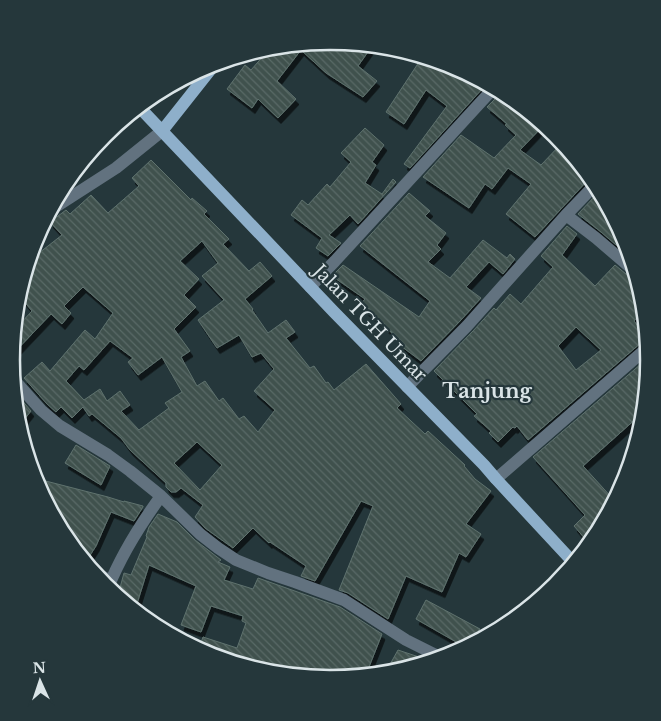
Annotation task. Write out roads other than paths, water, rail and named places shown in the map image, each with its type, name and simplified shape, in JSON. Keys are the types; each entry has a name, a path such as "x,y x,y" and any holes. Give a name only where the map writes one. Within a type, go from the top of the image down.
{"main road":[{"path":"162,131 205,77"},
{"name":"Jalan TGH Umar","path":"144,112 484,466 570,558"}],"street":[{"path":"310,287 489,94"},
{"path":"64,201 116,168 162,131"},
{"path":"408,387 467,326 590,190"},
{"path":"566,215 626,263"},
{"path":"496,479 641,353"},
{"path":"22,388 41,410 60,426 108,455 161,496 200,534 236,560 344,600 406,640 433,654"},
{"path":"111,580 120,559 138,528 161,496"}],"district":[{"name":"Tanjung","path":"487,391"}]}
